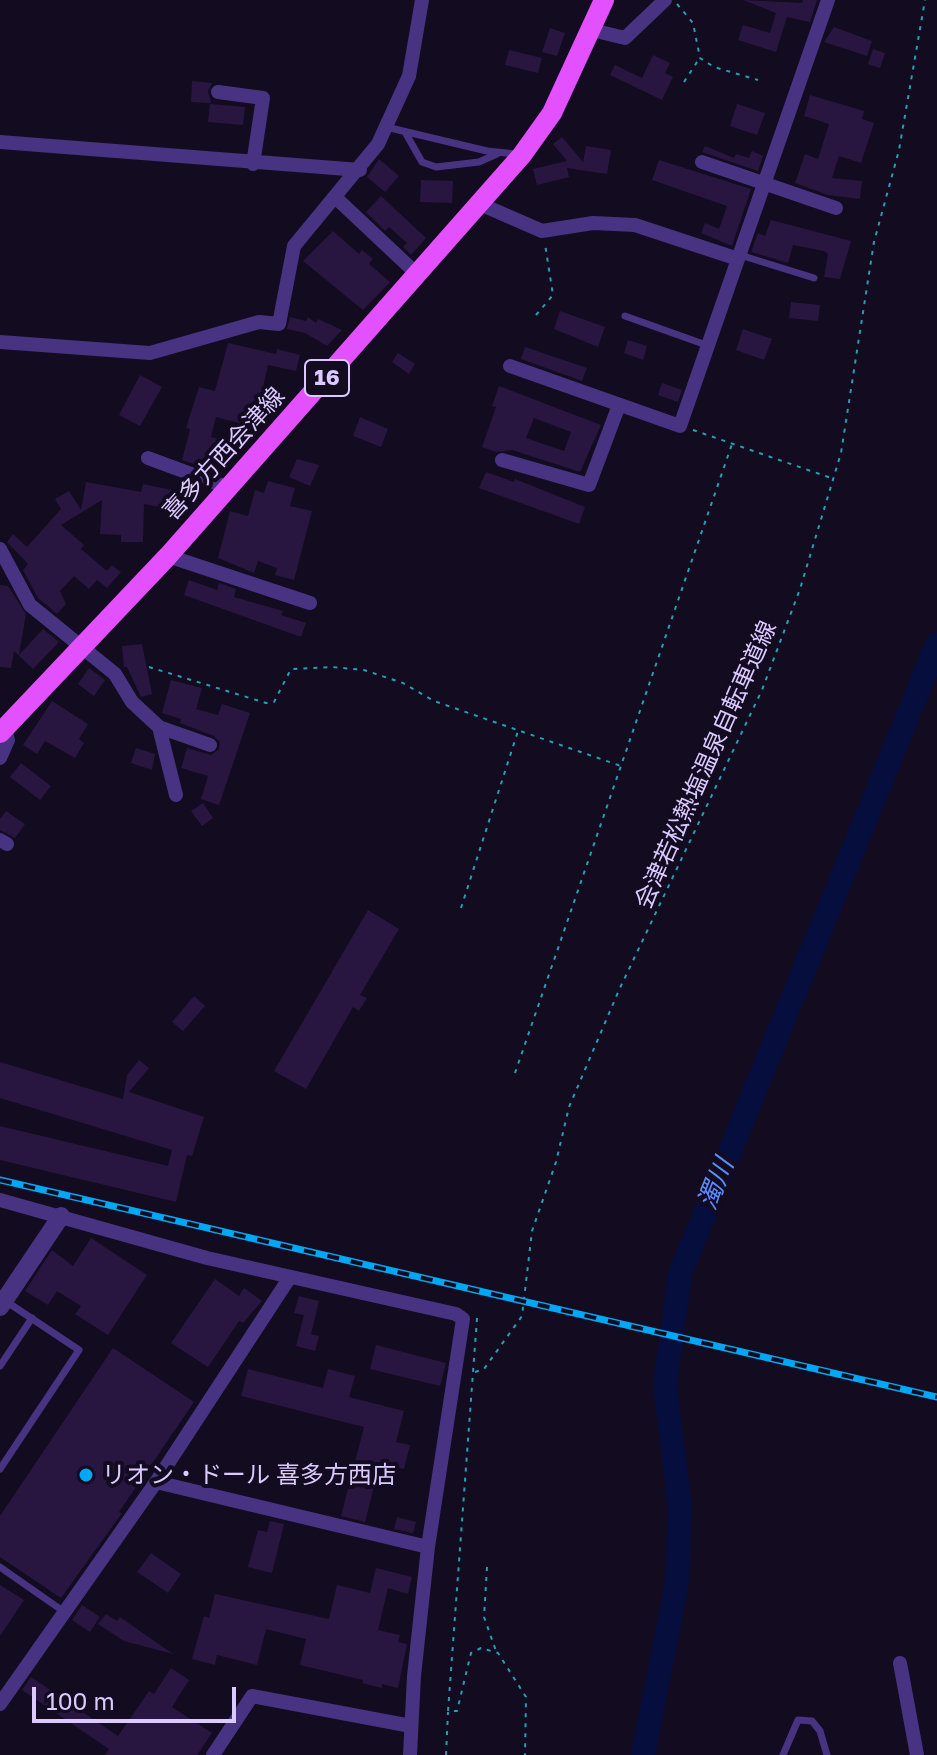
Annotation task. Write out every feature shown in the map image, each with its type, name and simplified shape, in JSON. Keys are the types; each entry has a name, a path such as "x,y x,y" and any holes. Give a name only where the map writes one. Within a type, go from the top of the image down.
{"main road":[{"name":"喜多方西会津線","path":"2,728 84,648 168,556 480,204 512,153 552,113 604,0"}],"street":[{"path":"0,342 150,353 259,322 279,324 294,246 304,229 360,170 386,127 409,76 422,0"},
{"path":"592,30 625,38 665,0"},
{"path":"510,366 680,426 828,0"},
{"path":"218,92 263,98 253,164"},
{"path":"0,142 360,170"},
{"path":"702,162 836,208"},
{"path":"335,197 418,275"},
{"path":"480,204 542,231 593,223 626,224 739,257"},
{"path":"502,460 589,485 619,405"},
{"path":"148,458 229,488"},
{"path":"0,549 30,605 115,674 132,702 159,727 210,745"},
{"path":"168,556 310,603"},
{"path":"159,727 176,795"},
{"path":"0,758 8,740 2,728"},
{"path":"0,1200 207,1258 456,1314 463,1319 428,1547 410,1755"},
{"path":"2,1304 61,1216"},
{"path":"0,1704 156,1482 290,1277"},
{"path":"156,1482 428,1547"},
{"path":"900,1663 917,1755"},
{"path":"213,1755 252,1696 411,1726"}],"lane":[{"path":"386,127 487,151 512,153"},
{"path":"405,132 415,155 422,162 436,167 479,162 512,153"},
{"path":"739,257 814,278"},
{"path":"625,316 709,346"},
{"path":"0,1469 79,1350 32,1318 2,1304"},
{"path":"0,1366 32,1318"},
{"path":"0,1567 63,1611"},
{"path":"783,1755 798,1720 812,1721 820,1731 827,1755"}],"path":[{"path":"674,0 693,23 700,58 684,82"},
{"name":"会津若松熱塩温泉自転車道線","path":"475,1372 484,1369 522,1316 532,1231 556,1162 569,1107 619,990 762,690 800,589 841,453 874,242 896,164 925,0"},
{"path":"700,58 714,67 758,80"},
{"path":"536,315 553,295 542,231"},
{"path":"680,426 834,479"},
{"path":"515,1073 732,444"},
{"path":"149,667 266,703 274,702 291,669 332,667 364,670 403,683 434,701 622,767"},
{"path":"461,908 518,730"},
{"path":"446,1755 480,1318"},
{"path":"487,1567 484,1617 498,1653 526,1697 525,1755"},
{"path":"448,1711 457,1711 471,1653 481,1648 498,1653"}],"building":[{"path":"743,0 802,3 803,0 817,0 810,22 787,17 776,52 738,40 743,25 770,33 776,13"},
{"path":"834,27 872,41 867,56 824,42"},
{"path":"550,28 565,33 557,56 542,52"},
{"path":"873,49 885,53 880,68 868,64"},
{"path":"509,50 542,58 538,73 505,65"},
{"path":"653,55 670,63 665,73 673,77 662,100 610,75 615,65 642,78"},
{"path":"192,81 212,83 208,91 211,103 191,102"},
{"path":"810,95 864,111 862,119 874,123 861,163 839,156 832,178 862,181 860,199 828,195 795,183 805,154 818,159 829,124 804,116"},
{"path":"210,104 245,107 243,125 208,122"},
{"path":"737,104 765,113 757,135 730,126"},
{"path":"562,137 583,162 586,146 611,150 607,174 567,168 569,177 537,185 533,169 567,161 553,144"},
{"path":"705,146 734,158 736,154 749,158 752,151 763,156 758,171 702,152"},
{"path":"379,159 399,176 385,192 367,177"},
{"path":"659,160 751,189 732,246 701,233 705,223 719,229 727,206 652,180"},
{"path":"421,180 453,181 452,203 420,202"},
{"path":"381,196 426,238 411,255 403,247 407,243 389,227 385,231 366,212"},
{"path":"771,220 851,241 840,279 824,277 828,254 824,251 793,245 788,263 751,252 758,233 765,236"},
{"path":"333,231 359,254 362,250 373,259 369,264 390,282 363,310 303,261"},
{"path":"791,302 820,305 818,321 789,318"},
{"path":"560,311 605,327 598,347 554,329"},
{"path":"290,317 306,321 308,317 316,323 318,319 342,330 327,346 305,333 287,329"},
{"path":"743,329 772,339 764,360 736,350"},
{"path":"628,340 647,346 643,360 624,353"},
{"path":"228,343 276,354 277,349 300,355 296,371 268,365 254,427 216,417 211,437 233,443 230,455 214,450 209,469 182,460 190,429 186,428 199,387 215,391"},
{"path":"525,347 587,368 582,381 521,359"},
{"path":"398,353 415,364 409,374 392,362"},
{"path":"140,375 162,387 140,426 119,415"},
{"path":"662,383 682,390 678,402 658,395"},
{"path":"499,386 601,425 580,472 512,450 496,452 482,447 496,407 492,406","holes":["534,418 571,432 564,451 526,438"]},
{"path":"360,417 388,429 381,447 353,436"},
{"path":"297,459 319,465 310,486 289,477"},
{"path":"486,472 514,482 515,479 585,507 579,524 479,488"},
{"path":"268,481 295,488 290,506 312,511 294,580 275,575 277,568 258,561 254,573 218,558 230,511 248,516 255,490 264,493"},
{"path":"86,482 141,492 143,484 181,492 177,511 144,504 143,542 121,542 121,535 100,534 102,500 61,525 84,545 81,549 107,571 112,565 121,572 107,588 97,580 89,589 74,576 60,591 66,604 57,614 38,598 23,570 28,564 7,542 13,534 27,547 61,509 55,499 69,491 81,510"},
{"path":"189,580 217,590 219,583 236,589 234,597 283,611 281,615 306,623 301,637 184,595"},
{"path":"0,585 8,586 26,614 19,655 43,629 59,642 33,669 14,651 11,668 0,667"},
{"path":"142,644 152,694 141,697 127,667 124,667 122,646"},
{"path":"89,668 105,680 94,696 78,684"},
{"path":"171,680 202,688 196,709 218,715 222,704 250,713 219,805 201,799 208,776 181,768 187,748 211,755 219,749 220,742 214,736 180,723 181,719 162,713"},
{"path":"52,701 88,724 79,739 84,743 75,758 45,741 37,754 23,745"},
{"path":"136,748 155,754 152,770 131,763"},
{"path":"21,763 51,786 40,800 10,777"},
{"path":"203,803 213,818 202,826 191,811"},
{"path":"6,811 25,824 15,838 0,830 0,819"},
{"path":"368,910 399,929 360,995 367,998 359,1011 353,1007 306,1089 274,1071"},
{"path":"194,996 205,1006 183,1031 172,1022"},
{"path":"139,1060 149,1068 129,1092 204,1117 192,1156 187,1155 176,1202 0,1160 0,1126 168,1166 172,1150 0,1098 0,1062 123,1099 127,1075"},
{"path":"91,1238 147,1275 108,1335 75,1314 81,1306 57,1291 48,1305 25,1291 52,1250 73,1266"},
{"path":"215,1279 239,1296 244,1288 262,1301 243,1323 239,1321 208,1367 171,1343"},
{"path":"299,1296 319,1301 311,1334 319,1336 315,1351 296,1346 304,1315 294,1313"},
{"path":"376,1345 446,1363 440,1386 370,1369"},
{"path":"113,1348 194,1402 119,1512 122,1513 61,1598 0,1557 0,1516"},
{"path":"248,1369 323,1388 328,1369 355,1376 349,1397 404,1411 396,1442 410,1445 404,1469 380,1463 365,1522 341,1516 364,1427 241,1396"},
{"path":"397,1517 416,1522 413,1533 394,1529"},
{"path":"270,1521 284,1524 272,1573 248,1567 258,1530 267,1532"},
{"path":"151,1553 181,1574 168,1593 137,1572"},
{"path":"376,1568 412,1577 408,1594 388,1588 378,1630 400,1635 398,1642 407,1644 398,1688 382,1684 382,1688 362,1683 363,1680 300,1665 306,1639 266,1629 257,1665 217,1655 215,1665 192,1659 204,1616 209,1618 215,1594 329,1619 337,1585 370,1593"},
{"path":"0,1585 24,1600 0,1636"},
{"path":"82,1605 100,1617 90,1632 72,1620"},
{"path":"106,1614 117,1621 120,1617 173,1654 124,1641 98,1624"},
{"path":"171,1668 189,1680 172,1707 212,1733 197,1755 105,1755 109,1749 22,1690 31,1677 118,1736 149,1691 154,1694"}],"waterway":[{"name":"濁川","path":"643,1755 677,1583 680,1507 665,1385 680,1274 937,644"}],"railway":[{"path":"0,1180 937,1397"}],"place":[{"name":"リオン・ドール 喜多方西店","path":"86,1475"}]}
